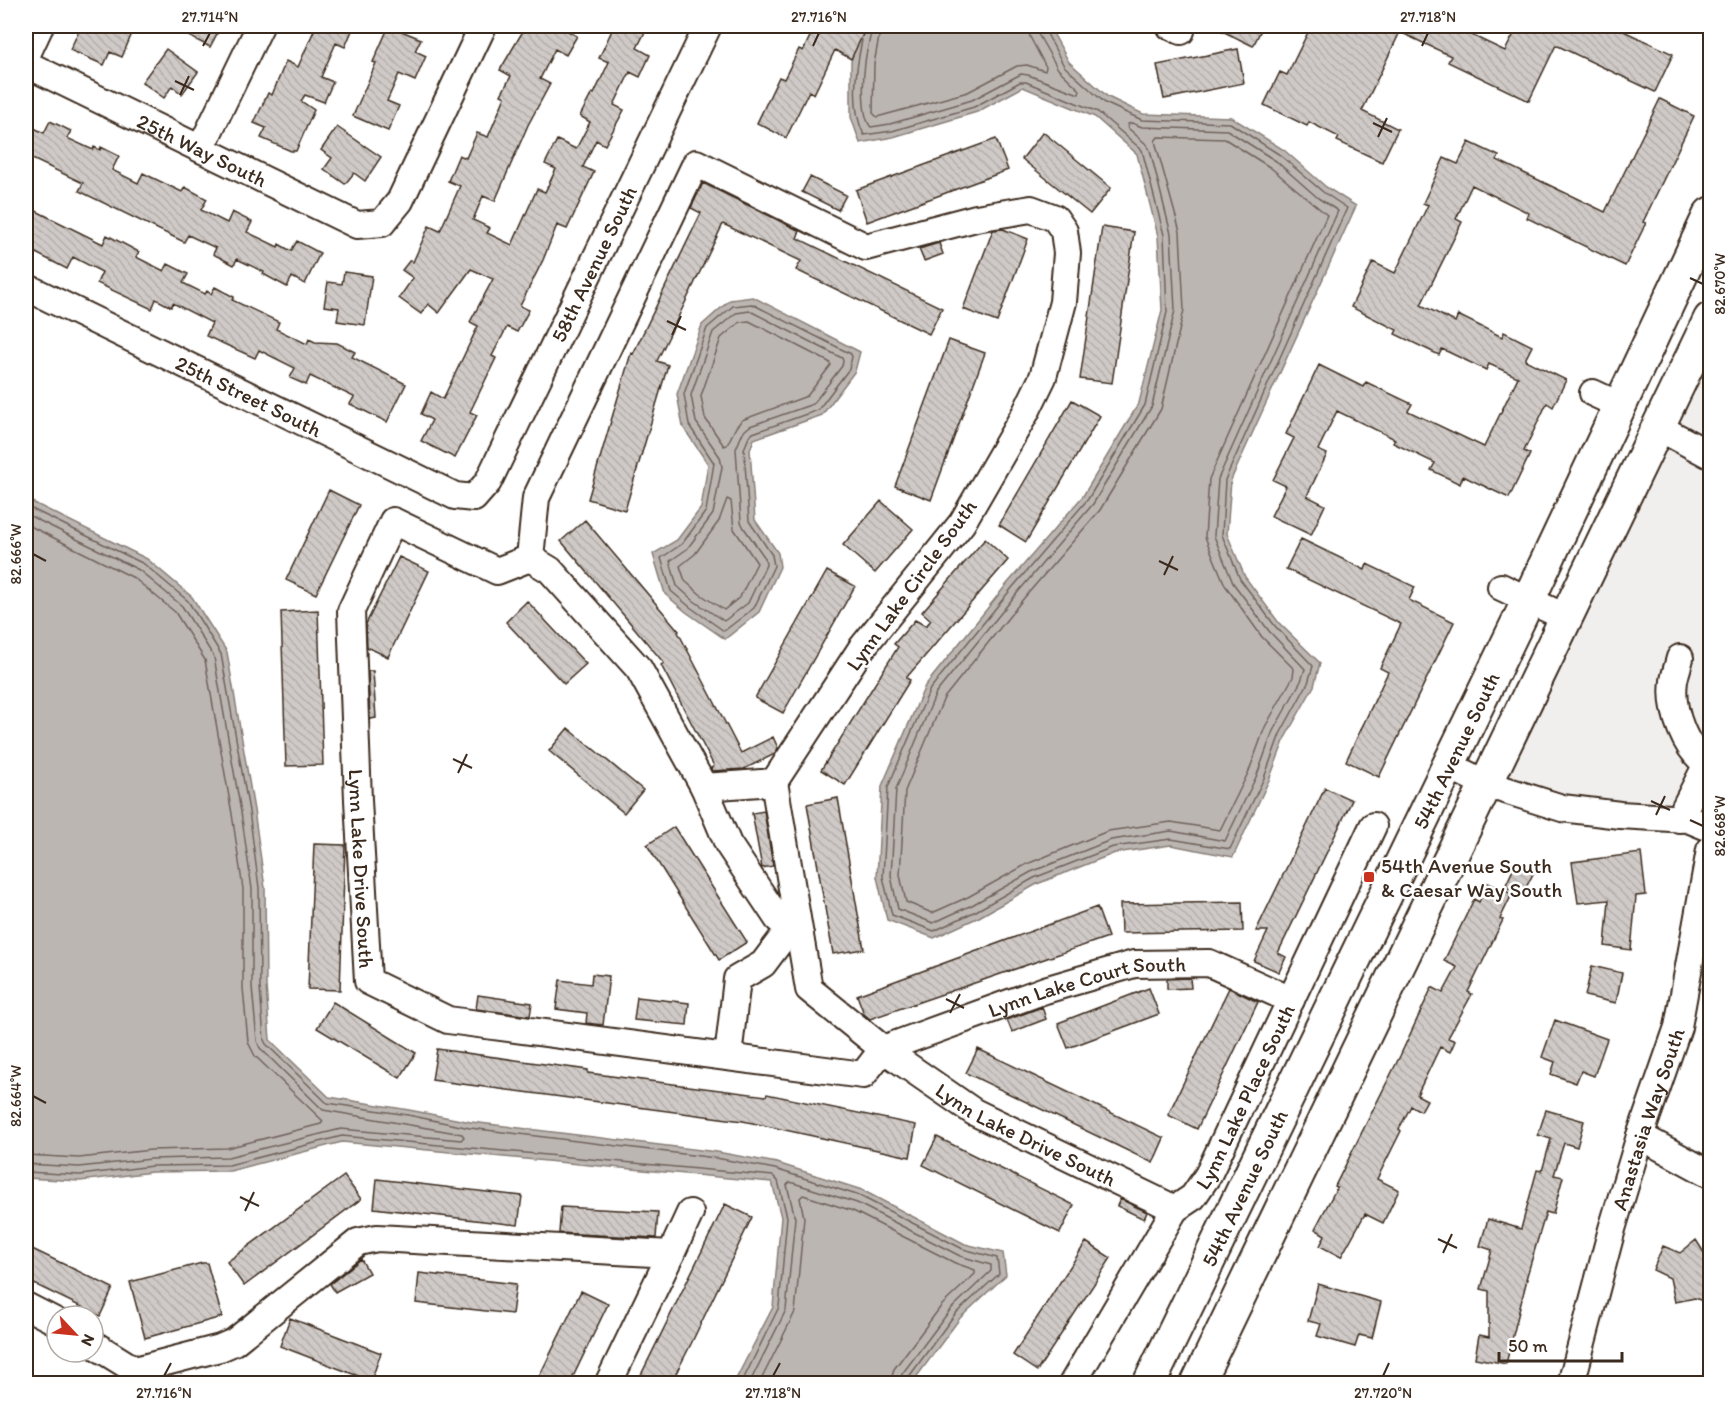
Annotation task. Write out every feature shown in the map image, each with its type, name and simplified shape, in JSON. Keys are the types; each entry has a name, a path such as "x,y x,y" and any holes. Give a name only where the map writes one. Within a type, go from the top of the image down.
{"main road":[{"name":"54th Avenue South","path":"1149,1383 1448,765 1514,594 1606,399 1710,214"},
{"name":"54th Avenue South","path":"1197,1383 1709,325"}],"street":[{"path":"26,56 40,26"},
{"path":"201,148 261,26"},
{"name":"25th Way South","path":"26,64 357,225 382,223 400,201 483,26"},
{"name":"58th Avenue South","path":"474,498 488,482 708,26"},
{"name":"Lynn Lake Circle South","path":"530,558 536,498 696,163 866,247 976,218 1031,209 1055,218 1064,231 1067,253 1063,302 1043,377 1026,412 962,523 861,650 774,782"},
{"name":"25th Street South","path":"26,287 455,496 474,498"},
{"path":"1658,427 1710,455"},
{"name":"Lynn Lake Drive South","path":"530,558 497,571 393,521 351,611 368,981 448,1020 863,1075 883,1049"},
{"path":"530,558 550,570 639,669 704,787 728,844 778,920 795,931 763,964 737,980 728,1057"},
{"path":"1514,594 1567,618"},
{"path":"1679,819 1709,765 1693,748 1680,726 1674,704 1674,681 1680,658"},
{"path":"1448,765 1486,784 1562,808 1620,815 1688,819 1710,828"},
{"path":"704,787 774,782"},
{"name":"Lynn Lake Drive South","path":"774,782 795,931 809,989 883,1049 974,1112 1176,1209"},
{"name":"Lynn Lake Place South","path":"1072,1383 1176,1209 1192,1197 1208,1175 1373,826"},
{"name":"Anastasia Way South","path":"1570,1383 1640,1136 1678,1027 1710,850"},
{"name":"Lynn Lake Court South","path":"883,1049 1045,990 1134,964 1209,963 1291,1000"},
{"path":"1640,1136 1710,1174"},
{"path":"608,1383 690,1213"},
{"path":"105,1352 145,1377 234,1342 358,1242 377,1239 671,1254"},
{"path":"26,1306 45,1316"}],"shaded area":[{"path":"1710,360 1710,819 1564,799 1506,781"}],"water":[{"path":"859,26 1049,26 1069,62 1108,97 1143,114 1231,117 1284,150 1326,187 1356,206 1231,480 1227,534 1245,577 1279,623 1320,663 1314,686 1286,736 1269,780 1233,857 1171,845 1115,853 1037,884 979,917 934,938 887,920 877,877 882,786 925,686 1007,584 1083,496 1139,403 1162,310 1158,236 1137,154 1095,117 1023,87 977,112 893,137 860,143 851,117 851,62"},
{"path":"753,297 860,352 855,371 822,415 754,439 750,450 755,520 778,553 780,567 759,612 725,639 686,612 665,594 653,554 677,540 701,508 708,464 683,427 677,394 702,325 730,300"},
{"path":"26,499 147,559 192,597 227,652 265,888 266,986 270,1040 329,1097 471,1122 717,1152 777,1163 862,1190 965,1244 1003,1253 1006,1275 960,1318 912,1383 734,1383 773,1307 781,1217 772,1182 342,1142 230,1171 152,1172 80,1181 26,1178"}],"building":[{"path":"81,26 122,26 133,31 122,57 110,52 104,65 70,50"},
{"path":"169,26 221,26 210,47"},
{"path":"316,26 354,26 345,47 336,43 321,77 333,82 324,102 305,95 301,101 314,110 296,151 291,151 261,138 266,128 254,123 268,93 272,95 286,61 298,67"},
{"path":"389,26 421,39 415,51 426,56 415,81 399,74 387,101 399,106 388,131 353,116"},
{"path":"526,26 568,26 566,30 577,36 566,55 555,49 540,79 550,84 528,125 495,201 483,196 473,220 490,228 487,233 512,245 537,189 545,192 556,169 545,164 557,140 576,149 590,122 580,116 592,93 594,94 609,62 599,58 614,26 648,26 637,48 650,55 640,77 630,72 614,105 624,110 605,145 596,140 583,167 594,172 567,229 557,225 543,260 520,306 529,310 517,332 507,327 492,356 496,358 470,412 477,415 455,458 421,441 432,420 421,414 431,392 443,399 478,326 470,322 493,279 471,269 439,313 428,304 421,314 399,298 413,278 402,270 410,260 413,262 429,226 440,231 460,186 448,181 459,155 466,158 477,133 488,137 505,97 501,95 511,76 500,70"},
{"path":"815,26 867,26 851,59 835,50 814,94 809,91 786,138 757,123 779,77 784,79 799,49 803,51"},
{"path":"1212,26 1263,26 1253,46"},
{"path":"1311,26 1465,26 1463,31 1505,51 1518,26 1613,26 1673,54 1655,92 1556,45 1529,101 1448,62 1451,56 1400,32 1362,111 1398,129 1382,162 1337,141 1339,137 1309,122 1307,126 1264,105 1280,72 1287,75"},
{"path":"166,49 198,72 182,94 172,86 164,98 142,82"},
{"path":"1238,49 1244,83 1164,99 1157,65"},
{"path":"1660,99 1694,116 1643,222 1646,223 1625,266 1527,218 1529,213 1472,185 1456,219 1462,222 1421,305 1455,322 1458,315 1502,337 1504,332 1532,346 1525,360 1566,380 1553,407 1547,403 1524,451 1530,454 1509,498 1463,476 1460,484 1431,470 1435,463 1393,443 1395,439 1337,411 1318,450 1327,454 1307,496 1325,505 1311,535 1271,516 1286,486 1273,480 1294,438 1286,434 1319,365 1363,387 1366,382 1412,404 1408,411 1484,447 1518,377 1489,364 1486,370 1442,349 1439,355 1395,334 1397,330 1351,307 1373,262 1395,273 1428,205 1423,203 1444,158 1458,164 1469,142 1499,156 1497,160 1605,212"},
{"path":"50,121 71,131 67,138 93,150 94,147 100,150 101,147 119,156 112,170 138,183 143,173 182,192 185,187 207,199 201,210 227,223 232,212 252,222 247,232 278,247 279,244 291,251 297,241 320,253 305,284 292,277 287,287 263,274 264,272 237,259 234,265 213,254 216,248 188,235 184,242 79,191 83,183 26,156 26,124 44,133"},
{"path":"337,127 381,157 365,181 354,173 345,184 324,169 332,158 321,150"},
{"path":"1043,132 1111,188 1090,214 1022,159"},
{"path":"996,139 1008,170 867,222 856,190"},
{"path":"810,177 846,195 838,210 802,192"},
{"path":"703,183 800,231 797,238 942,308 929,334 796,270 801,261 723,224 657,361 668,365 625,510 588,499 631,353 633,354 701,213 691,208"},
{"path":"26,206 103,244 107,235 139,252 136,257 164,271 168,264 188,274 183,283 205,294 207,291 211,294 215,287 234,297 232,300 279,322 276,329 307,344 309,339 315,342 337,343 355,352 352,357 406,384 387,422 350,404 354,397 310,376 306,385 290,378 295,368 259,350 255,358 206,336 212,323 173,303 171,307 156,299 152,309 97,283 102,272 73,257 67,269 26,248"},
{"path":"1102,227 1134,232 1112,383 1080,379"},
{"path":"1003,229 1028,239 997,322 963,309 993,230"},
{"path":"939,243 943,254 924,261 919,249"},
{"path":"344,272 372,276 365,325 337,321 339,308 324,306 328,282 342,284"},
{"path":"949,340 985,353 931,500 895,486"},
{"path":"1072,400 1100,416 1026,542 999,525"},
{"path":"329,490 359,505 316,594 286,580"},
{"path":"881,501 913,529 875,573 843,545"},
{"path":"585,520 679,631 741,753 773,737 778,748 775,754 744,769 712,771 711,768 714,766 661,665 664,663 561,541"},
{"path":"985,539 1008,560 906,678 910,680 845,785 821,770 898,647 894,644 915,620 926,626 931,620 922,612"},
{"path":"1301,539 1365,570 1367,564 1415,587 1409,600 1454,622 1379,777 1346,761 1388,672 1380,668 1401,624 1286,569"},
{"path":"399,557 429,571 388,657 367,647 366,624"},
{"path":"827,571 855,586 783,713 755,698"},
{"path":"527,601 586,664 564,684 506,622"},
{"path":"318,610 323,765 286,766 281,612"},
{"path":"368,671 373,671 376,718 370,719"},
{"path":"568,728 643,790 624,813 549,751"},
{"path":"1325,788 1352,800 1278,953 1286,957 1279,972 1254,961 1268,931 1256,931"},
{"path":"838,798 864,949 833,954 807,804"},
{"path":"764,811 773,866 762,868 752,813"},
{"path":"674,827 747,942 719,960 647,845"},
{"path":"314,844 345,845 340,990 308,989"},
{"path":"1641,853 1646,895 1636,896 1631,950 1605,946 1609,900 1578,903 1572,862"},
{"path":"1516,863 1534,872 1522,895 1505,887"},
{"path":"1488,883 1512,894 1500,919 1503,920 1468,992 1472,994 1448,1038 1455,1041 1450,1052 1440,1047 1417,1095 1427,1100 1421,1111 1411,1106 1377,1179 1399,1190 1383,1223 1365,1214 1341,1257 1320,1246 1325,1235 1315,1229 1432,987 1443,993 1457,967 1444,961 1474,899 1479,902"},
{"path":"1242,902 1243,931 1121,933 1120,904"},
{"path":"1097,907 1108,937 870,1019 864,1014 857,995"},
{"path":"1592,966 1622,973 1616,1003 1585,996"},
{"path":"592,974 609,976 603,1025 586,1023 587,1013 556,1009 560,980 591,984"},
{"path":"1190,978 1191,988 1167,989 1167,979"},
{"path":"1149,988 1159,1014 1068,1048 1058,1023"},
{"path":"1229,988 1258,1002 1197,1129 1168,1115"},
{"path":"478,995 532,1003 530,1016 476,1009"},
{"path":"637,997 689,1003 687,1025 634,1020"},
{"path":"333,1002 416,1053 400,1078 317,1028"},
{"path":"1042,1007 1046,1019 1012,1032 1007,1020"},
{"path":"1555,1020 1607,1039 1594,1076 1581,1071 1576,1083 1551,1074 1555,1062 1542,1057"},
{"path":"437,1049 588,1070 588,1073 766,1096 767,1094 916,1125 910,1157 743,1121 432,1080"},
{"path":"978,1049 1164,1138 1153,1163 966,1073"},
{"path":"1546,1110 1584,1121 1577,1147 1564,1143 1554,1175 1563,1177 1553,1214 1546,1212 1526,1279 1506,1364 1475,1358 1479,1335 1489,1337 1489,1291 1481,1289 1492,1250 1480,1246 1488,1219 1521,1229 1537,1170 1542,1171 1551,1139 1538,1135"},
{"path":"937,1137 1074,1205 1060,1233 923,1165"},
{"path":"344,1176 361,1199 244,1286 227,1262"},
{"path":"377,1179 522,1196 518,1225 374,1208"},
{"path":"1120,1199 1147,1212 1144,1219 1117,1206"},
{"path":"725,1204 752,1217 691,1344 671,1383 637,1383"},
{"path":"561,1207 658,1212 656,1238 559,1233"},
{"path":"1696,1240 1710,1262 1710,1304 1695,1298 1675,1302 1670,1278 1653,1270 1663,1246 1680,1253"},
{"path":"1086,1242 1111,1258 1037,1371 1013,1355"},
{"path":"26,1246 113,1288 105,1305 75,1304 26,1280"},
{"path":"361,1259 369,1273 335,1292 330,1284"},
{"path":"207,1263 222,1317 145,1338 130,1282"},
{"path":"419,1273 516,1284 512,1314 416,1303"},
{"path":"1318,1284 1381,1302 1372,1338 1359,1335 1355,1347 1317,1336 1321,1324 1308,1321"},
{"path":"581,1291 608,1304 570,1383 552,1383 539,1377"},
{"path":"290,1318 381,1353 371,1381 280,1346"}],"place":[{"name":"54th Avenue South & Caesar Way South","path":"1369,877"}]}
